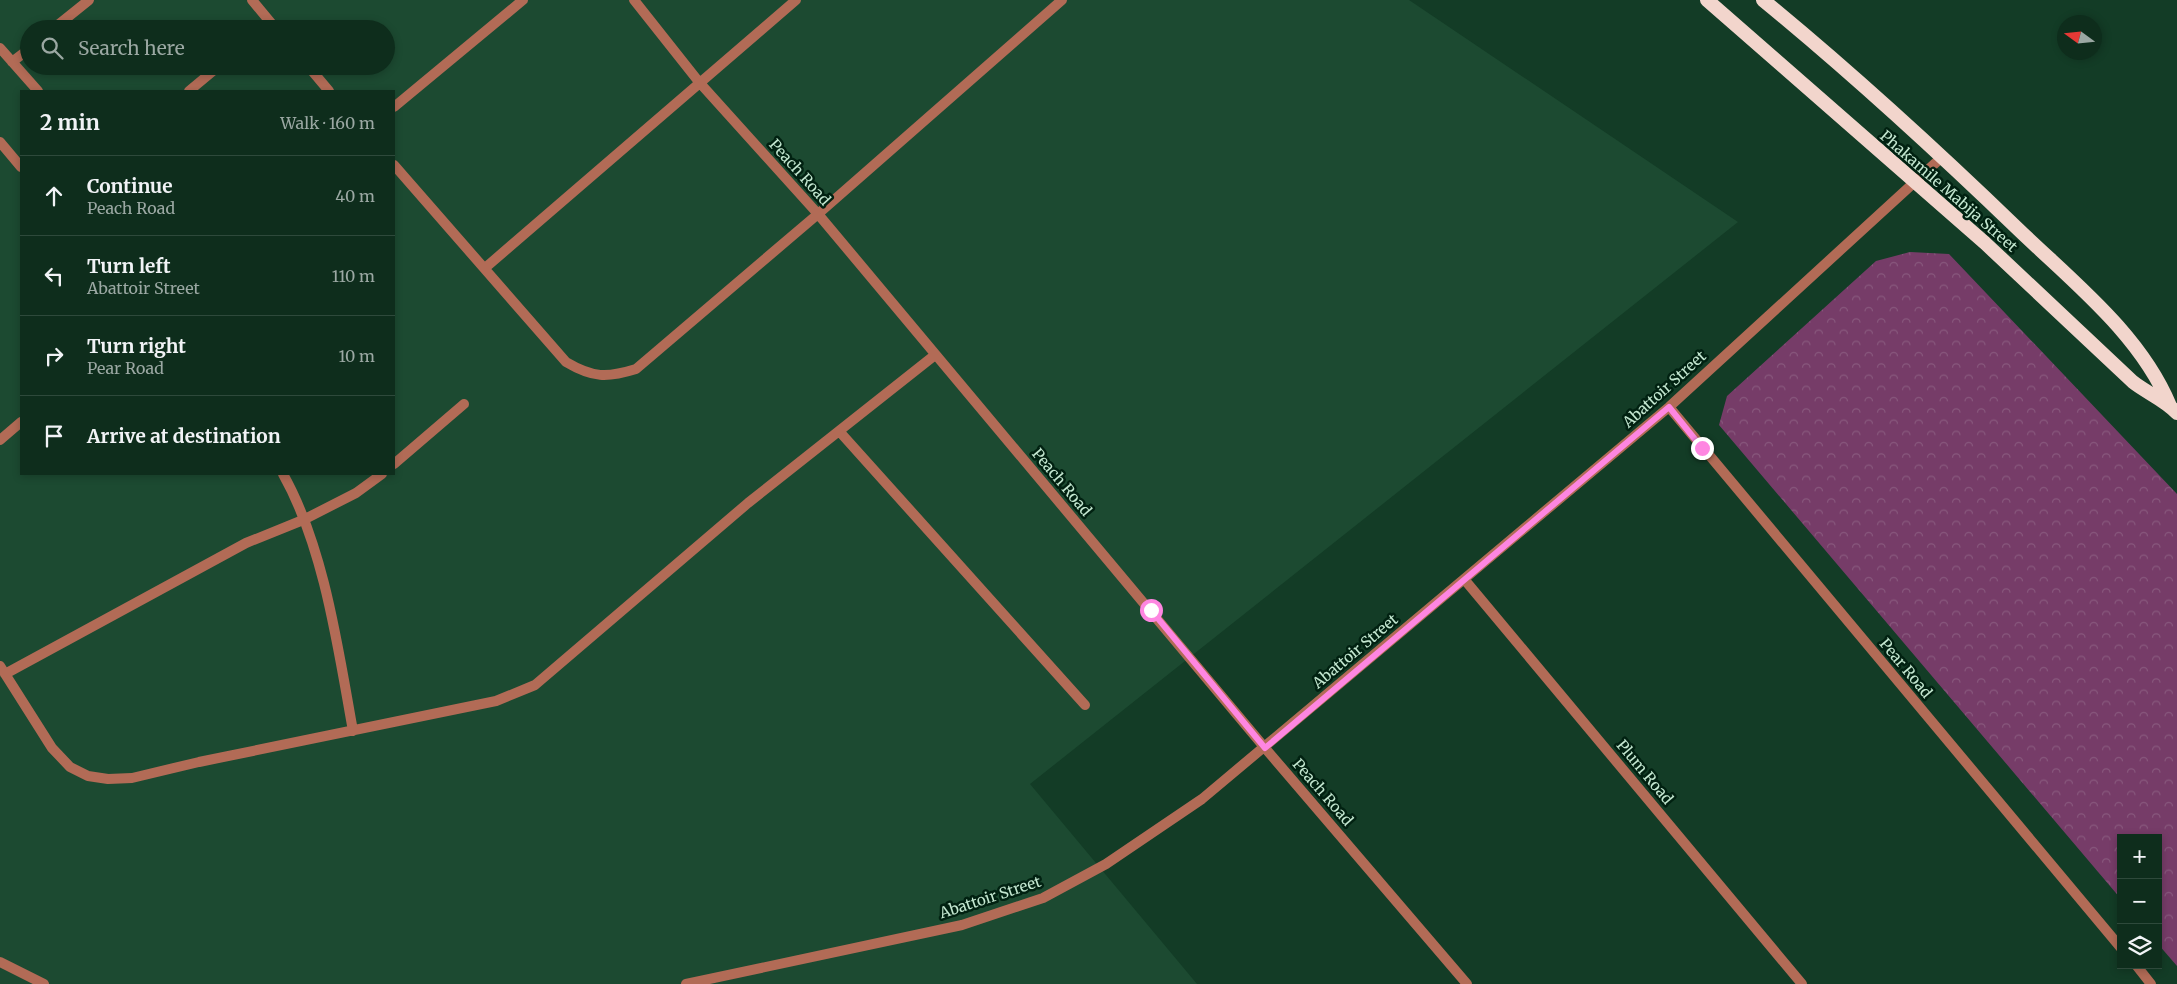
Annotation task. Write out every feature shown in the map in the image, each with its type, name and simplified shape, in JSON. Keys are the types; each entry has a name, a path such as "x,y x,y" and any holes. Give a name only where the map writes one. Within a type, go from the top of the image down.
{"highway":[{"name":"Phakamile Mabija Street","path":"1707,0 1985,243 2133,382 2173,410"},
{"name":"Phakamile Mabija Street","path":"1763,0 1824,50 1942,157 2071,280 2136,346 2161,384 2173,410"}],"street":[{"path":"64,20 89,0"},
{"path":"252,0 265,20"},
{"path":"395,105 523,0"},
{"name":"Peach Road","path":"634,0 698,82 818,214 1265,748 1467,984"},
{"path":"485,268 698,82 796,0"},
{"path":"395,166 566,362 583,372 601,376 617,375 636,369 818,214 1062,0"},
{"path":"0,48 20,71"},
{"path":"12,62 20,55"},
{"path":"24,75 37,90"},
{"path":"190,90 208,75"},
{"path":"316,75 329,90"},
{"path":"0,142 20,166"},
{"name":"Abattoir Street","path":"686,984 962,925 1043,898 1106,864 1202,799 1265,748 1669,407 1942,157"},
{"path":"381,475 356,493 303,520 246,543 3,670 52,748 70,767 88,776 108,780 132,778 199,762 496,701 535,685 748,504 935,355"},
{"path":"395,463 464,404"},
{"name":"Pear Road","path":"1669,407 2117,943"},
{"path":"0,440 20,423"},
{"path":"839,431 1086,705"},
{"path":"284,475 292,490 303,520 328,601 354,731"},
{"name":"Plum Road","path":"1464,579 1802,984"},
{"path":"0,962 44,984"},
{"path":"2139,969 2151,984"}],"shaded area":[{"path":"0,0 1409,0 1738,222 1030,784 1197,984 0,984"}],"green space":[{"path":"1910,252 1949,254 2177,494 2177,966 2162,949 2162,834 2117,834 2117,894 1719,425 1727,396 1876,261"}],"route":[{"path":"1151,610 1265,748 1669,407 1702,448"}]}
